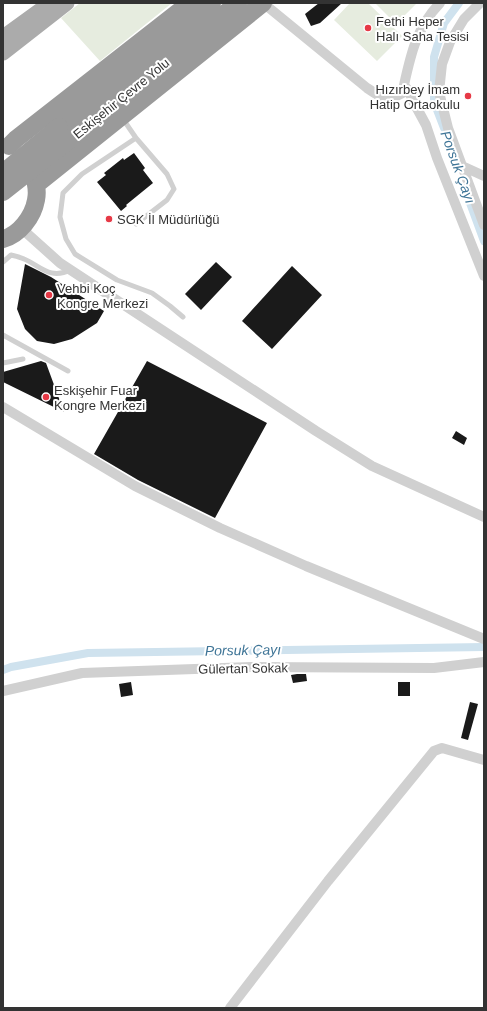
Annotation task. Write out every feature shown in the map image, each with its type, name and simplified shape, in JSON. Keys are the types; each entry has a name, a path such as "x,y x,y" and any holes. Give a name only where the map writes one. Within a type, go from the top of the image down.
{"highway":[{"path":"3,239 7,238 21,228 31,216 36,200 36,184 32,169 22,156 6,145 16,139 190,3"},
{"name":"Eskişehir Çevre Yolu","path":"3,173 212,3"},
{"name":"Eskişehir Çevre Yolu","path":"3,192 238,3"},
{"path":"36,184 263,3"}],"main road":[{"path":"3,37 50,3"},
{"path":"3,53 67,3"}],"street":[{"path":"263,3 367,88 381,97 391,99 408,90"},
{"path":"440,3 430,14 414,43 404,85 426,125 437,158 484,276"},
{"path":"480,3 464,19 450,42 442,64 439,92 448,128 484,225"},
{"path":"462,166 484,176"},
{"path":"21,228 60,263 316,431 372,466 484,517"},
{"path":"3,408 135,486 213,524 306,566 482,638"},
{"name":"Gülertan Sokak","path":"3,691 82,673 251,667 434,668 484,662"},
{"path":"230,1008 328,881 434,751 442,748 484,760"}],"lane":[{"path":"121,116 136,138 167,174 174,189 167,200 136,224"},
{"path":"136,138 82,174 63,193 60,217 66,239 75,254 117,280 152,293 183,317"},
{"path":"3,262 11,255 24,258 46,272 64,274 71,270"},
{"path":"3,335 68,370"},
{"path":"3,363 23,359"}],"shaded area":[{"path":"80,3 172,3 100,61 61,18"},
{"name":"Fethi Heper Halı Saha Tesisi","path":"350,3 368,3 402,36 377,61 334,20"},
{"path":"375,3 417,3 396,24"}],"building":[{"path":"319,3 342,3 320,23 311,26 305,14"},
{"path":"134,153 145,168 143,170 153,183 126,205 127,206 121,211 97,182 106,175 104,173 123,158 124,160"},
{"path":"216,262 232,277 201,310 185,294"},
{"name":"Vehbi Koç Kongre Merkezi","path":"25,264 51,277 104,311 97,323 72,339 54,344 37,341 25,329 17,309"},
{"path":"292,266 322,295 272,349 242,321"},
{"name":"Eskişehir Fuar Kongre Merkezi","path":"41,361 46,363 64,412 3,382 3,372"},
{"path":"147,361 267,423 215,518 138,480 94,454"},
{"path":"456,431 467,438 464,445 452,438"},
{"path":"306,674 307,681 293,683 291,675"},
{"path":"131,682 133,695 121,697 119,684"},
{"path":"398,682 410,682 410,696 398,696"},
{"path":"470,702 478,704 468,740 461,738"}],"waterway":[{"name":"Porsuk Çayı","path":"444,128 434,102 434,57 444,23 459,3"},
{"name":"Porsuk Çayı","path":"466,192 484,241"},
{"name":"Porsuk Çayı","path":"3,670 11,667 88,653 484,647"}],"place":[{"name":"Fethi Heper Halı Saha Tesisi","path":"368,28"},
{"name":"Hızırbey İmam Hatip Ortaokulu","path":"468,96"},
{"name":"SGK İl Müdürlüğü","path":"109,219"},
{"name":"Vehbi Koç Kongre Merkezi","path":"49,295"},
{"name":"Eskişehir Fuar Kongre Merkezi","path":"46,397"}]}
